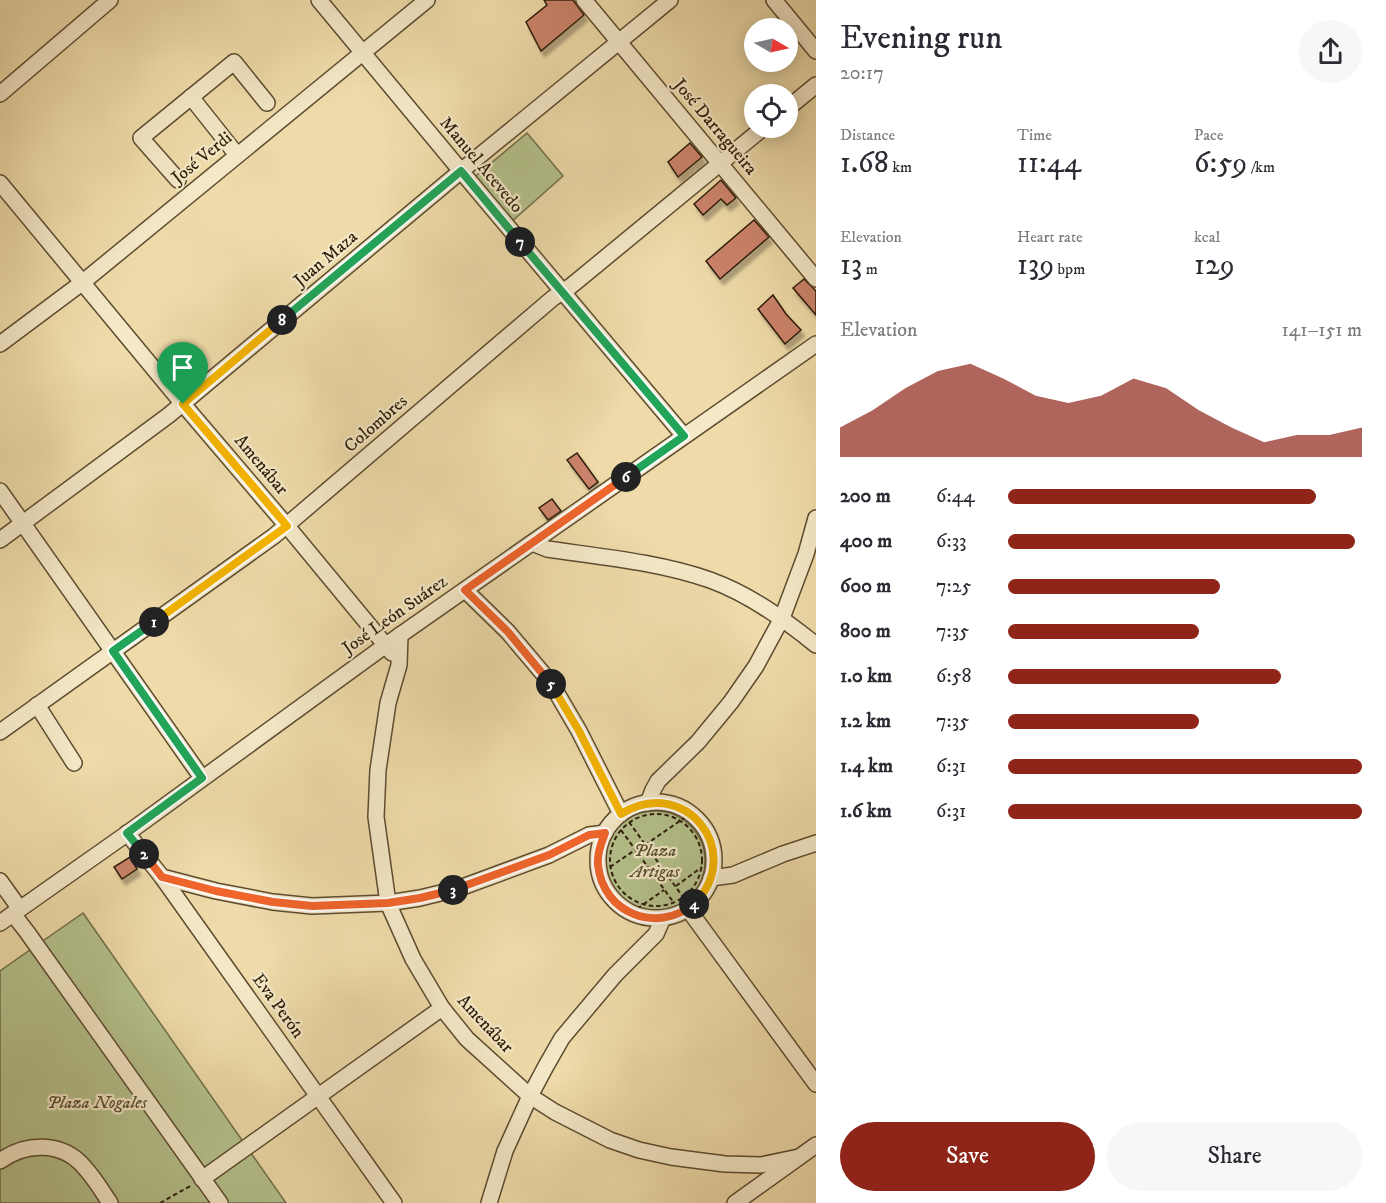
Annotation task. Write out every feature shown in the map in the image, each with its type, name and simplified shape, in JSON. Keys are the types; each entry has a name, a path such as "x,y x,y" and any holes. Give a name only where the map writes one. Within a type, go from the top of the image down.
{"street":[{"path":"0,94 110,0"},
{"name":"Manuel Acevedo","path":"319,0 684,436"},
{"name":"José Verdi","path":"0,344 83,282 427,0"},
{"name":"José Darragueira","path":"584,0 816,279"},
{"name":"Juan Maza","path":"0,540 183,404 461,171 670,0"},
{"path":"774,0 816,51"},
{"path":"178,180 141,138 234,62 267,103"},
{"path":"798,100 816,85"},
{"path":"187,100 234,157"},
{"name":"Colombres","path":"0,732 287,526 562,292 751,138"},
{"name":"Amenábar","path":"0,183 399,663"},
{"name":"José León Suárez","path":"11,916 400,635 816,344"},
{"path":"0,491 202,778"},
{"path":"648,803 658,782 698,742 731,702 756,666 782,618 806,554 816,518"},
{"path":"532,543 547,549 681,571 721,585 782,618 816,645"},
{"path":"465,590 508,632 551,683 625,818"},
{"name":"Amenábar","path":"400,635 399,663 388,704 378,770 376,817 388,903 413,959 442,1008 466,1038 530,1096 555,1112 610,1140 639,1150 671,1157 725,1164 762,1165 799,1157"},
{"path":"37,705 74,763"},
{"path":"663,802 677,806 685,817 703,826 711,842 714,860 707,872 702,895 682,903 676,915 663,918 646,918 637,909 618,905 608,893 601,879 598,863 599,848 612,822 625,818 639,805 648,803 663,802"},
{"name":"Eva Perón","path":"127,833 162,877 394,1203"},
{"path":"162,877 273,902 312,906 388,903 457,889 549,855 589,835 605,833"},
{"path":"707,872 733,875 816,843"},
{"path":"0,881 11,916 27,932 220,1203"},
{"path":"682,903 816,1084"},
{"path":"489,1203 505,1151 530,1096 562,1038 615,975 656,934 663,918"},
{"path":"202,1179 442,1008"},
{"path":"735,1203 816,1145"},
{"path":"2,1156 30,1147 50,1147 69,1154 84,1166 110,1203"}],"path":[{"path":"625,818 647,814 685,817"},
{"path":"645,845 685,817"},
{"path":"685,817 688,826 697,838 707,872"},
{"path":"625,818 613,842 609,857 610,867 618,888 637,909"},
{"path":"625,818 675,886 682,903"},
{"path":"621,830 664,890 682,903"},
{"path":"610,867 635,850"},
{"path":"675,886 707,872"},
{"path":"637,909 682,903 707,872"},
{"path":"637,909 664,890"},
{"path":"160,1203 202,1179"}],"green space":[{"path":"527,133 563,176 509,224 471,180"},
{"name":"Plaza Artigas","path":"655,811 683,819 697,833 705,861 697,889 683,903 655,911 627,903 613,889 605,861 613,833 627,819"},
{"name":"Plaza Nogales","path":"83,913 286,1203 0,1203 0,971"}],"building":[{"path":"544,0 573,0 584,15 541,51 526,22 547,5"},
{"path":"690,143 702,157 678,177 668,162"},
{"path":"721,180 736,198 727,205 721,199 703,215 694,204"},
{"path":"754,220 769,237 720,279 706,261"},
{"path":"804,279 816,291 816,315 793,288"},
{"path":"773,295 801,330 785,344 758,309"},
{"path":"577,453 598,482 589,489 567,460"},
{"path":"552,499 561,511 548,520 539,508"},
{"path":"130,857 137,869 122,879 114,867"}],"route":[{"path":"461,171 684,436 465,590 508,632 551,683 579,731 621,814 639,805 663,802 677,806 703,826 711,842 714,860 708,887 696,903 676,915 663,918 646,918 618,905 608,893 601,879 598,863 599,848 605,833 589,835 549,855 457,889 388,903 312,906 273,902 162,877 127,833 202,778 113,651 287,526 183,404 461,171"}]}
